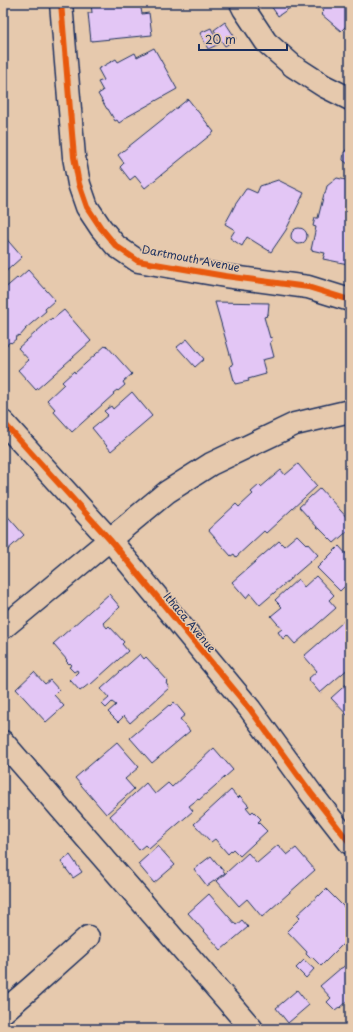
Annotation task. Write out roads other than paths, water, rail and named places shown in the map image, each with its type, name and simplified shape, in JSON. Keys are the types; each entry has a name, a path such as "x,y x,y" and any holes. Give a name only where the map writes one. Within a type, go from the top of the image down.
{"street":[{"name":"Dartmouth Avenue","path":"61,3 74,157 79,184 87,207 101,228 116,246 138,260 224,276 308,287 350,300"},
{"path":"241,3 266,42 293,66 324,86 350,99"},
{"path":"3,628 167,492 211,464 295,424 350,411"},
{"name":"Ithaca Avenue","path":"3,422 110,540 250,709 311,793 350,843"},
{"path":"3,742 252,1029"},
{"path":"3,1012 88,937"}]}
